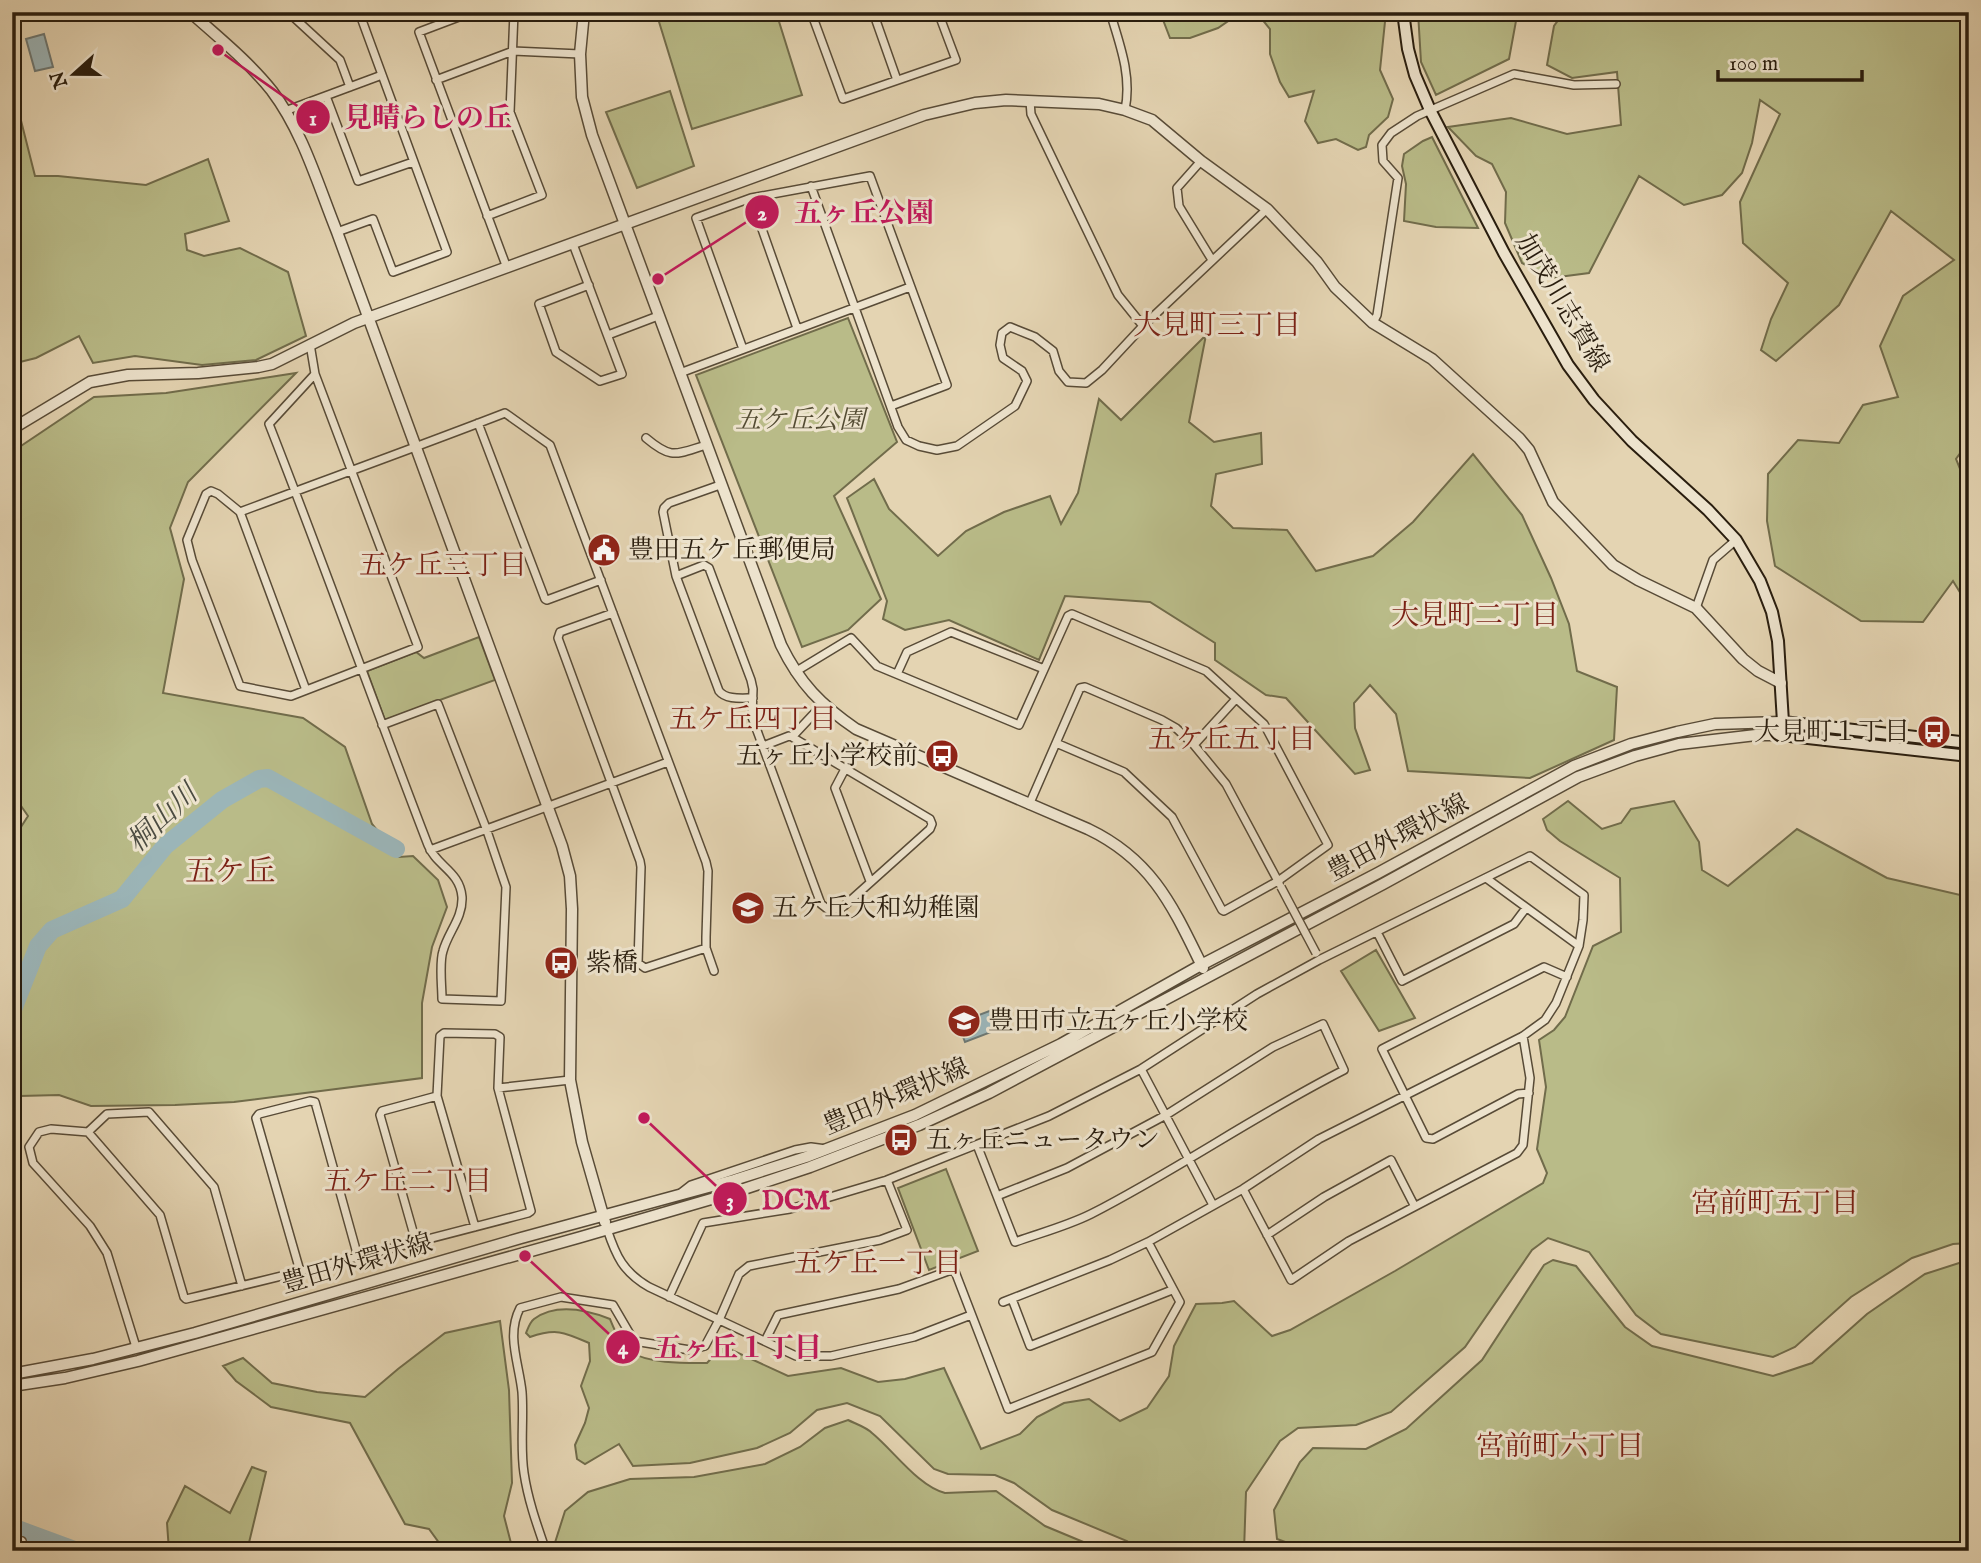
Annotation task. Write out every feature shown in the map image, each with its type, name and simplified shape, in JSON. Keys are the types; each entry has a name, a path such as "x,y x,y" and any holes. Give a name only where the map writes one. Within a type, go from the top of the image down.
{"main road":[{"name":"加茂川志賀線","path":"1404,12 1408,49 1415,75 1430,110 1504,253 1568,365 1594,400 1632,441 1708,510 1736,540 1760,581 1772,612 1778,641 1783,722 1781,734"},
{"path":"1783,722 1969,743"},
{"path":"1781,734 1969,756"}],"street":[{"path":"190,12 271,90 298,132 562,846 570,876 572,909 570,1080 582,1142 619,1261 634,1279 796,1356 831,1356 914,1337 971,1315"},
{"path":"288,12 340,60 350,87"},
{"path":"337,232 373,219 393,272 447,251 359,12"},
{"path":"472,12 419,32 507,268"},
{"path":"487,216 542,195 510,113 514,12"},
{"path":"584,12 580,54 582,97 592,135 720,485 781,645 796,672 822,705 856,729 1102,835 1133,857 1165,894 1207,977"},
{"path":"811,12 843,99 956,60 938,12"},
{"path":"873,12 897,80"},
{"path":"1110,12 1123,52 1129,92 1125,110"},
{"path":"436,80 513,51 580,54"},
{"path":"1373,323 1377,315 1398,178 1384,161 1382,145 1391,133 1430,110 1514,74 1574,85 1616,84"},
{"path":"285,111 382,75"},
{"path":"326,96 358,181 413,162"},
{"path":"12,429 90,382 128,374 198,373 272,364 368,319 924,116 975,103 1006,100 1099,104 1152,120 1201,161 1268,209 1317,262 1335,287 1373,323 1432,359 1519,438 1529,450 1553,502 1613,565 1696,608 1743,659 1758,671 1781,683"},
{"path":"1030,101 1031,114 1118,295 1143,327"},
{"path":"1201,161 1177,188 1179,206 1212,260"},
{"path":"743,349 696,218 751,198 870,176 947,385 891,405"},
{"path":"811,186 898,427 906,440 937,450 957,446 1015,407 1027,381 1023,371 1003,358 1000,345 1002,333 1010,327 1035,337 1053,351 1059,371 1068,382 1086,383 1268,209"},
{"path":"751,198 797,328"},
{"path":"573,244 589,285 608,335 622,374 600,381 556,352 539,304 589,285"},
{"path":"680,373 911,286"},
{"path":"608,335 658,316"},
{"path":"306,690 240,512 211,491 206,494 187,540 240,686 291,696 418,647 315,374 310,344"},
{"path":"315,374 270,424 382,725 430,850 456,878 462,898 460,915 442,953 442,999 501,1001 506,887 438,704 382,725"},
{"path":"240,512 505,413 550,445 708,871 706,948 714,971"},
{"path":"478,423 543,597 547,600 601,580"},
{"path":"646,438 669,454 706,445"},
{"path":"720,485 669,503 664,508 670,551 676,576 720,692 730,697 753,698"},
{"path":"1696,608 1713,560 1736,540"},
{"path":"676,576 704,565 709,568 751,680 752,717 821,904 830,911 843,907 930,829 930,819 792,737 763,746"},
{"path":"613,613 561,632 558,638 641,867 638,963 645,968 706,948"},
{"path":"796,672 851,638 877,666 1019,725 1068,617 1072,614 1206,671 1264,724 1327,843 1326,847 1280,884 1227,911 1222,910 1172,817 1124,772 1056,743"},
{"path":"897,674 907,652 951,632 1044,669"},
{"path":"1029,804 1080,688 1085,687 1162,720 1194,745 1226,784 1318,956"},
{"path":"1194,745 1235,700"},
{"path":"792,737 822,705"},
{"name":"豊田外環状線","path":"12,1374 93,1359 208,1329 679,1195 827,1149 915,1115 1061,1044 1201,965 1378,873 1574,766 1631,744 1715,724 1783,722"},
{"name":"豊田外環状線","path":"12,1387 138,1361 607,1229 797,1172 919,1125 989,1093 1577,777 1635,756 1679,744 1781,734"},
{"path":"430,850 668,762"},
{"path":"845,769 835,788 870,881"},
{"path":"669,1297 703,1223 790,1209 887,1180 1049,1116 1141,1069 1318,956 1377,932 1530,856 1584,895 1578,946 1556,1003 1545,1020 1523,1036 1319,1139 1243,1189 1148,1242 1110,1260 1003,1302"},
{"path":"1486,878 1578,946"},
{"path":"1377,932 1402,981 1514,924 1526,908"},
{"path":"1529,1093 1518,1094 1433,1139 1426,1138 1382,1049 1544,967 1566,977"},
{"path":"977,1144 997,1196 1015,1242 1088,1216 1189,1160 1299,1093 1344,1070 1323,1024 1273,1048 1166,1115 1067,1168 997,1196"},
{"path":"136,1348 107,1253 90,1226 33,1163 29,1147 39,1132 51,1129 89,1132 160,1215 184,1298 242,1286 475,1227 531,1211 498,1088 500,1037 495,1034 444,1033 440,1036 437,1096 475,1227"},
{"path":"1243,1189 1291,1280 1349,1241 1517,1153 1522,1146 1530,1078 1523,1036"},
{"path":"1141,1069 1213,1205"},
{"path":"498,1088 570,1080"},
{"path":"416,1242 380,1115 382,1111 437,1096"},
{"path":"300,1271 256,1118 259,1114 310,1101 315,1102 358,1257"},
{"path":"89,1132 107,1114 149,1112 214,1187 242,1286"},
{"path":"1267,1235 1324,1198 1391,1160 1415,1205"},
{"path":"546,1551 532,1511 523,1471 522,1391 514,1343 514,1320 520,1308 561,1297 613,1305 634,1341 690,1350 705,1346 738,1274 749,1266 880,1240 907,1230 887,1180"},
{"path":"765,1341 778,1315 899,1289 954,1269 1008,1409 1152,1352 1180,1302 1148,1242"},
{"path":"1012,1299 1030,1346 1172,1290"},
{"path":"13,1551 22,1541"}],"green space":[{"path":"656,12 776,12 802,95 692,129"},
{"path":"1160,12 1386,12 1380,70 1393,99 1388,117 1369,135 1366,147 1358,150 1336,139 1318,143 1305,121 1314,91 1289,97 1280,82 1270,54 1270,29 1257,13 1240,13 1218,28 1190,38 1170,38"},
{"path":"1418,12 1515,12 1516,21 1509,59 1436,95 1421,62"},
{"path":"1564,12 1969,12 1969,441 1956,459 1969,491 1969,607 1953,581 1923,622 1861,621 1775,566 1767,521 1768,474 1798,440 1839,443 1863,405 1898,397 1880,346 1903,296 1954,260 1891,211 1839,305 1776,361 1761,350 1771,319 1788,283 1743,243 1740,202 1780,114 1760,100 1752,143 1742,173 1722,195 1684,205 1639,176 1589,273 1551,278 1522,263 1505,223 1506,192 1492,164 1476,156 1448,127 1511,118 1567,134 1621,125 1617,72 1572,78 1547,65 1554,26"},
{"path":"12,85 35,176 146,185 208,159 229,221 185,234 187,250 204,256 240,248 288,272 306,336 256,360 202,365 135,356 93,363 79,336 36,358 12,364"},
{"path":"670,91 694,166 637,188 606,112"},
{"path":"1432,137 1478,228 1436,227 1404,221 1404,154"},
{"name":"五ケ丘公園","path":"848,318 897,442 834,496 881,599 848,630 802,647 696,375"},
{"path":"1206,335 1189,422 1214,442 1261,433 1262,464 1216,474 1211,506 1233,528 1287,530 1316,571 1373,556 1413,522 1473,454 1522,515 1569,624 1577,671 1617,687 1614,740 1530,778 1408,771 1396,714 1370,685 1354,703 1355,728 1370,770 1355,774 1286,698 1266,695 1215,660 1215,643 1150,602 1065,596 1039,660 949,620 905,630 883,619 887,601 847,498 874,479 889,509 938,556 966,531 1004,512 1050,496 1061,524 1078,493 1099,399 1121,420"},
{"path":"296,373 188,482 170,528 184,579 163,693 303,718 345,747 372,824 399,857 413,856 438,880 447,907 432,947 422,1003 422,1078 234,1102 175,1105 91,1106 59,1095 12,1094 12,841 28,816 12,793 12,452 94,397 166,393"},
{"path":"479,637 495,680 385,720 367,671 416,652 424,658"},
{"path":"1568,801 1602,829 1621,823 1631,809 1674,801 1699,842 1702,870 1728,886 1797,829 1887,878 1969,897 1969,1243 1953,1244 1912,1258 1851,1297 1795,1347 1773,1357 1661,1334 1636,1315 1589,1252 1548,1238 1532,1250 1465,1347 1391,1412 1356,1425 1298,1428 1280,1441 1246,1492 1244,1551 1139,1551 1127,1541 1052,1510 1014,1483 995,1475 948,1474 934,1469 880,1416 847,1403 817,1410 790,1433 757,1448 690,1463 633,1466 619,1444 585,1464 577,1459 575,1445 589,1408 581,1386 590,1361 589,1343 560,1332 530,1337 526,1333 533,1320 552,1311 582,1311 610,1319 627,1349 657,1361 707,1363 723,1346 788,1376 841,1368 878,1382 905,1379 944,1368 981,1449 1020,1434 1037,1417 1064,1403 1089,1399 1120,1421 1147,1408 1169,1376 1174,1346 1196,1304 1234,1301 1272,1336 1290,1330 1543,1183 1547,1173 1537,1149 1546,1087 1539,1040 1554,1030 1565,1017 1593,946 1621,932 1620,878 1547,830 1543,819"},
{"path":"1376,950 1415,1018 1379,1031 1341,971"},
{"path":"946,1169 978,1251 929,1270 898,1188"},
{"path":"1553,1260 1576,1266 1625,1327 1652,1346 1773,1376 1812,1363 1867,1314 1925,1274 1959,1263 1969,1263 1969,1551 1298,1551 1294,1545 1277,1539 1274,1510 1300,1462 1313,1448 1366,1449 1406,1429 1482,1360 1544,1265"},
{"path":"500,1321 509,1390 512,1483 504,1516 513,1551 445,1551 429,1529 405,1524 350,1423 271,1407 236,1381 223,1366 243,1358 272,1383 317,1392 365,1397 445,1333"},
{"path":"848,1420 870,1431 916,1476 935,1489 945,1493 996,1491 1045,1526 1105,1551 553,1551 565,1511 588,1492 630,1479 694,1477 765,1464 800,1447 825,1428"},
{"path":"252,1467 266,1472 247,1551 169,1551 167,1523 185,1486 230,1513"}],"water":[{"path":"44,34 53,67 35,71 26,39"},
{"path":"992,1010 999,1029 965,1042 958,1023"}],"waterway":[{"name":"桐山川","path":"12,1012 38,946 52,930 122,899 165,846 222,800 259,779 268,778 396,849"},
{"path":"12,1527 77,1551"}],"place":[{"name":"見晴らしの丘","path":"218,50"},
{"name":"五ヶ丘公園","path":"658,279"},
{"name":"豊田五ケ丘郵便局","path":"604,550"},
{"name":"大見町１丁目","path":"1934,732"},
{"name":"五ヶ丘小学校前","path":"942,756"},
{"name":"五ケ丘大和幼稚園","path":"748,908"},
{"name":"紫橋","path":"561,963"},
{"name":"豊田市立五ヶ丘小学校","path":"964,1021"},
{"name":"DCM","path":"644,1118"},
{"name":"五ヶ丘ニュータウン","path":"901,1140"},
{"name":"五ヶ丘１丁目","path":"525,1256"}],"district":[{"name":"大見町三丁目","path":"1217,326"},
{"name":"五ケ丘三丁目","path":"443,566"},
{"name":"大見町二丁目","path":"1475,616"},
{"name":"五ケ丘四丁目","path":"753,720"},
{"name":"五ケ丘五丁目","path":"1232,740"},
{"name":"五ケ丘","path":"230,873"},
{"name":"五ケ丘二丁目","path":"408,1182"},
{"name":"宮前町五丁目","path":"1775,1204"},
{"name":"五ケ丘一丁目","path":"878,1264"},
{"name":"宮前町六丁目","path":"1560,1447"}]}
